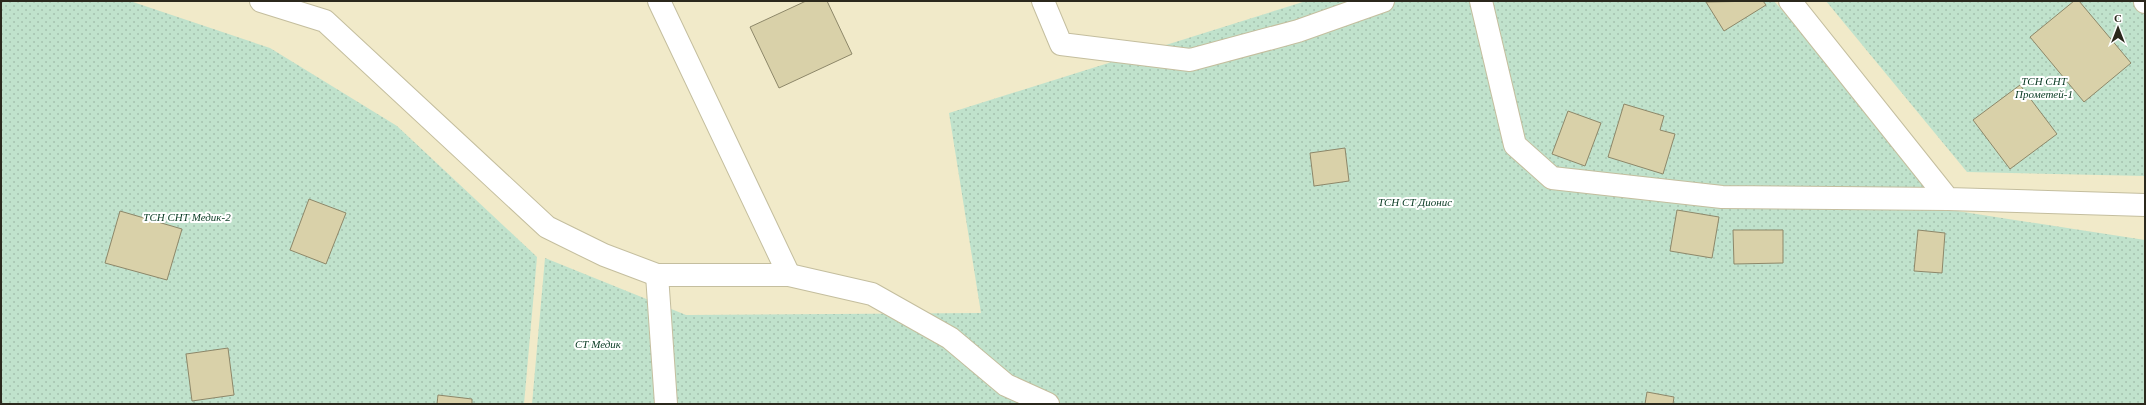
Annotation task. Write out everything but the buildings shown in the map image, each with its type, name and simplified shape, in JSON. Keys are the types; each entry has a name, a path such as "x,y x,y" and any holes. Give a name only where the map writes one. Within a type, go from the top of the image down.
{"street":[{"path":"261,1 325,22"},
{"path":"314,1 325,22 547,227 604,255 657,275 789,275 872,294 950,338 1006,385 1048,404"},
{"path":"659,1 789,275"},
{"path":"1043,1 1061,44 1190,60 1298,31 1383,1"},
{"path":"1481,1 1515,145 1552,178 1722,197 1948,200 2145,206"},
{"path":"1790,1 1948,200"},
{"path":"657,275 666,404"}],"green space":[{"name":"ТСН СНТ Медик-2","path":"1,1 130,1 270,48 397,126 537,257 524,404 1,404"},
{"name":"ТСН СТ Дионис","path":"1306,1 1774,1 1957,211 2145,240 2145,404 532,404 545,258 686,315 981,313 949,113"},
{"name":"ТСН СНТ Прометей-1","path":"1826,1 2145,1 2145,176 1967,172"}],"park label":[{"name":"СТ Медик","path":"598,344"}]}
